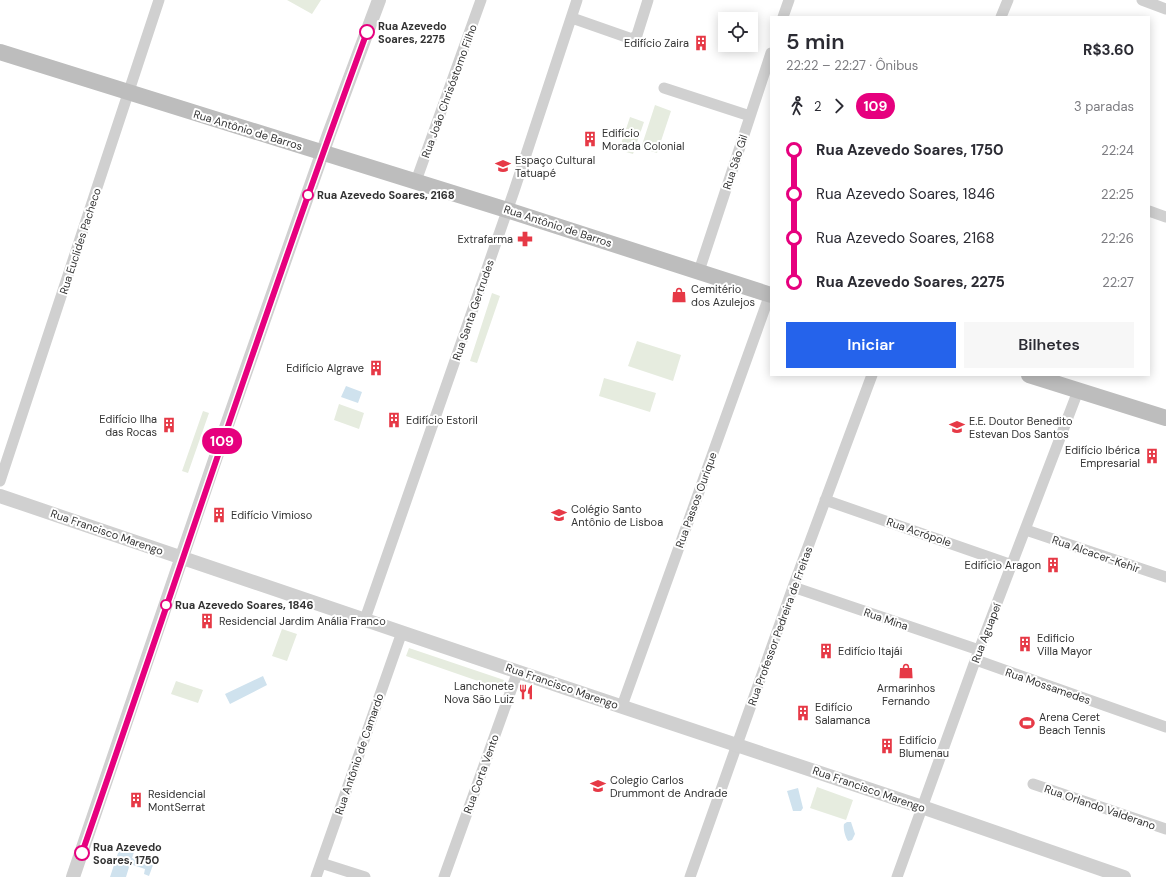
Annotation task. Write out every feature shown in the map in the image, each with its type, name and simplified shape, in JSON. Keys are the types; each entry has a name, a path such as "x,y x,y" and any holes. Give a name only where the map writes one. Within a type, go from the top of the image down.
{"main road":[{"name":"Rua Antônio de Barros","path":"0,52 128,93 416,181 770,294"},
{"path":"1031,376 1166,418"}],"street":[{"name":"Rua Euclides Pacheco","path":"0,482 159,0"},
{"path":"73,877 183,558 221,442 378,0"},
{"name":"Rua João Chrisóstomo Filho","path":"416,181 481,0"},
{"name":"Rua Santa Gertrudes","path":"365,620 507,210 577,0"},
{"path":"572,18 632,38 637,35 648,0"},
{"path":"783,16 788,0"},
{"path":"1001,16 1008,0"},
{"path":"1142,0 1166,9"},
{"name":"Rua São Gil","path":"699,271 770,56"},
{"path":"664,88 750,116"},
{"path":"1150,211 1166,218"},
{"name":"Rua Passos Ourique","path":"622,706 770,297"},
{"name":"Rua Professor Pedreira de Freitas","path":"690,877 793,587 872,376"},
{"name":"Rua Aguapeí","path":"897,877 977,655 1078,391"},
{"name":"Rua Francisco Marengo","path":"0,496 365,620 922,806 1124,877"},
{"name":"Rua Acrópole","path":"825,500 1012,565"},
{"name":"Rua Alcacer-Kehir","path":"1026,530 1166,577"},
{"name":"Rua Mina","path":"793,587 977,655"},
{"name":"Rua Antônio de Camardo","path":"316,877 402,632"},
{"name":"Rua Mossamedes","path":"977,655 1166,727"},
{"name":"Rua Corta Vento","path":"444,877 518,671"},
{"name":"Rua Orlando Valderano","path":"1033,784 1166,830"},
{"path":"321,863 365,877"}],"shaded area":[{"path":"287,0 321,0 312,14"},
{"path":"655,105 671,111 657,153 641,148"},
{"path":"630,117 644,122 633,154 619,150"},
{"path":"492,293 500,296 477,363 470,361"},
{"path":"637,341 681,355 673,381 628,366"},
{"path":"604,378 656,393 650,412 599,396"},
{"path":"339,404 364,413 359,429 334,420"},
{"path":"203,411 209,413 188,473 182,471"},
{"path":"282,629 297,634 287,661 272,656"},
{"path":"409,648 504,680 501,689 406,656"},
{"path":"176,681 203,690 198,703 171,694"},
{"path":"817,787 853,800 846,820 810,808"}],"water":[{"path":"346,386 362,392 358,403 341,397"},
{"path":"263,676 267,685 230,704 225,694"},
{"path":"798,788 803,808 801,811 793,811 787,791"},
{"path":"851,822 855,834 852,840 848,841 844,828 844,824"},
{"path":"120,847 134,852 132,858 153,865 149,876 144,874 145,869 130,864 126,877 110,877"}],"bus line":[{"name":"109","path":"82,853 160,621 183,558 226,427 329,134 367,32"}],"place":[{"name":"Rua Azevedo Soares, 2275","path":"367,32"},
{"name":"Edifício Zaira","path":"701,43"},
{"name":"Edifício Morada Colonial","path":"590,139"},
{"name":"Espaço Cultural Tatuapé","path":"503,166"},
{"name":"Rua Azevedo Soares, 2168","path":"308,195"},
{"name":"Extrafarma","path":"525,239"},
{"name":"Cemitério dos Azulejos","path":"679,295"},
{"name":"Edifício Algrave","path":"376,368"},
{"name":"Edifício Estoril","path":"394,420"},
{"name":"Edifício Ilha das Rocas","path":"169,425"},
{"name":"E.E. Doutor Benedito Estevan Dos Santos","path":"957,427"},
{"name":"Edifício Ibérica Empresarial","path":"1152,456"},
{"name":"Edifício Vimioso","path":"219,515"},
{"name":"Colégio Santo Antônio de Lisboa","path":"559,515"},
{"name":"Edifício Aragon","path":"1053,565"},
{"name":"Rua Azevedo Soares, 1846","path":"166,605"},
{"name":"Residencial Jardim Anália Franco","path":"207,621"},
{"name":"Edificio Villa Mayor","path":"1025,644"},
{"name":"Edifício Itajái","path":"826,651"},
{"name":"Armarinhos Fernando","path":"906,671"},
{"name":"Lanchonete Nova São Luiz","path":"526,692"},
{"name":"Edifício Salamanca","path":"803,713"},
{"name":"Arena Ceret Beach Tennis","path":"1027,723"},
{"name":"Edifício Blumenau","path":"887,746"},
{"name":"Colegio Carlos Drummont de Andrade","path":"598,786"},
{"name":"Residencial MontSerrat","path":"136,800"},
{"name":"Rua Azevedo Soares, 1750","path":"82,853"}]}
